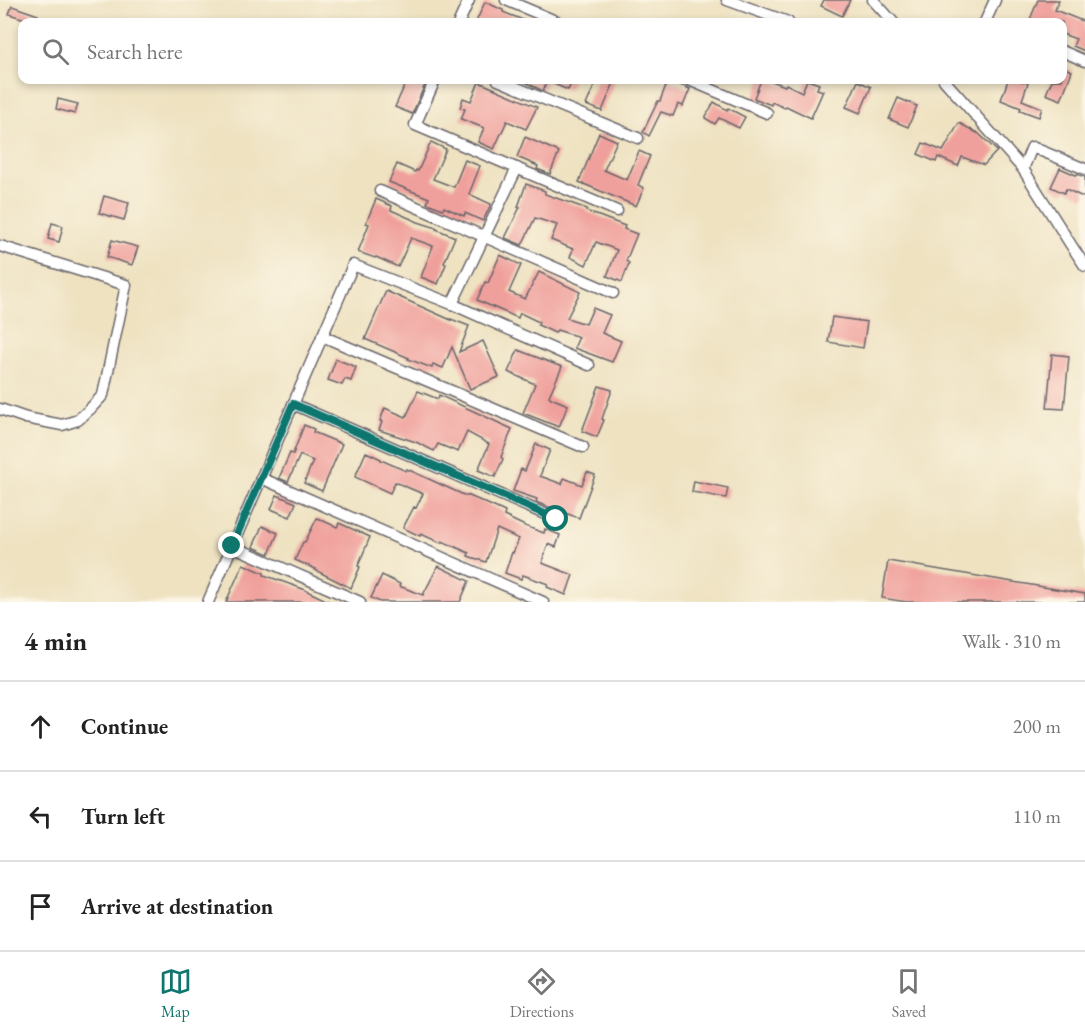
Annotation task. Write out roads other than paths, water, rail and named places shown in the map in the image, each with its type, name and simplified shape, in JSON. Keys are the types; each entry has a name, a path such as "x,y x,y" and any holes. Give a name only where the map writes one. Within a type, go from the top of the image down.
{"street":[{"path":"461,18 469,0"},
{"path":"506,0 549,18"},
{"path":"728,0 777,18"},
{"path":"873,0 889,18"},
{"path":"989,18 995,0"},
{"path":"1067,53 1085,61"},
{"path":"433,84 416,125 617,211"},
{"path":"508,84 638,138"},
{"path":"698,84 767,113"},
{"path":"948,84 1023,169 1085,266"},
{"path":"955,91 958,84"},
{"path":"1023,169 1032,147 1085,169"},
{"path":"452,304 517,168"},
{"path":"380,191 613,293"},
{"path":"1071,245 1085,251"},
{"path":"0,246 126,285 103,395 90,409 78,420 62,425 26,418 0,409"},
{"path":"208,602 353,266 452,304 589,365"},
{"path":"322,336 583,447"},
{"path":"293,404 556,519"},
{"path":"261,478 543,602"},
{"path":"232,546 360,602"}]}
